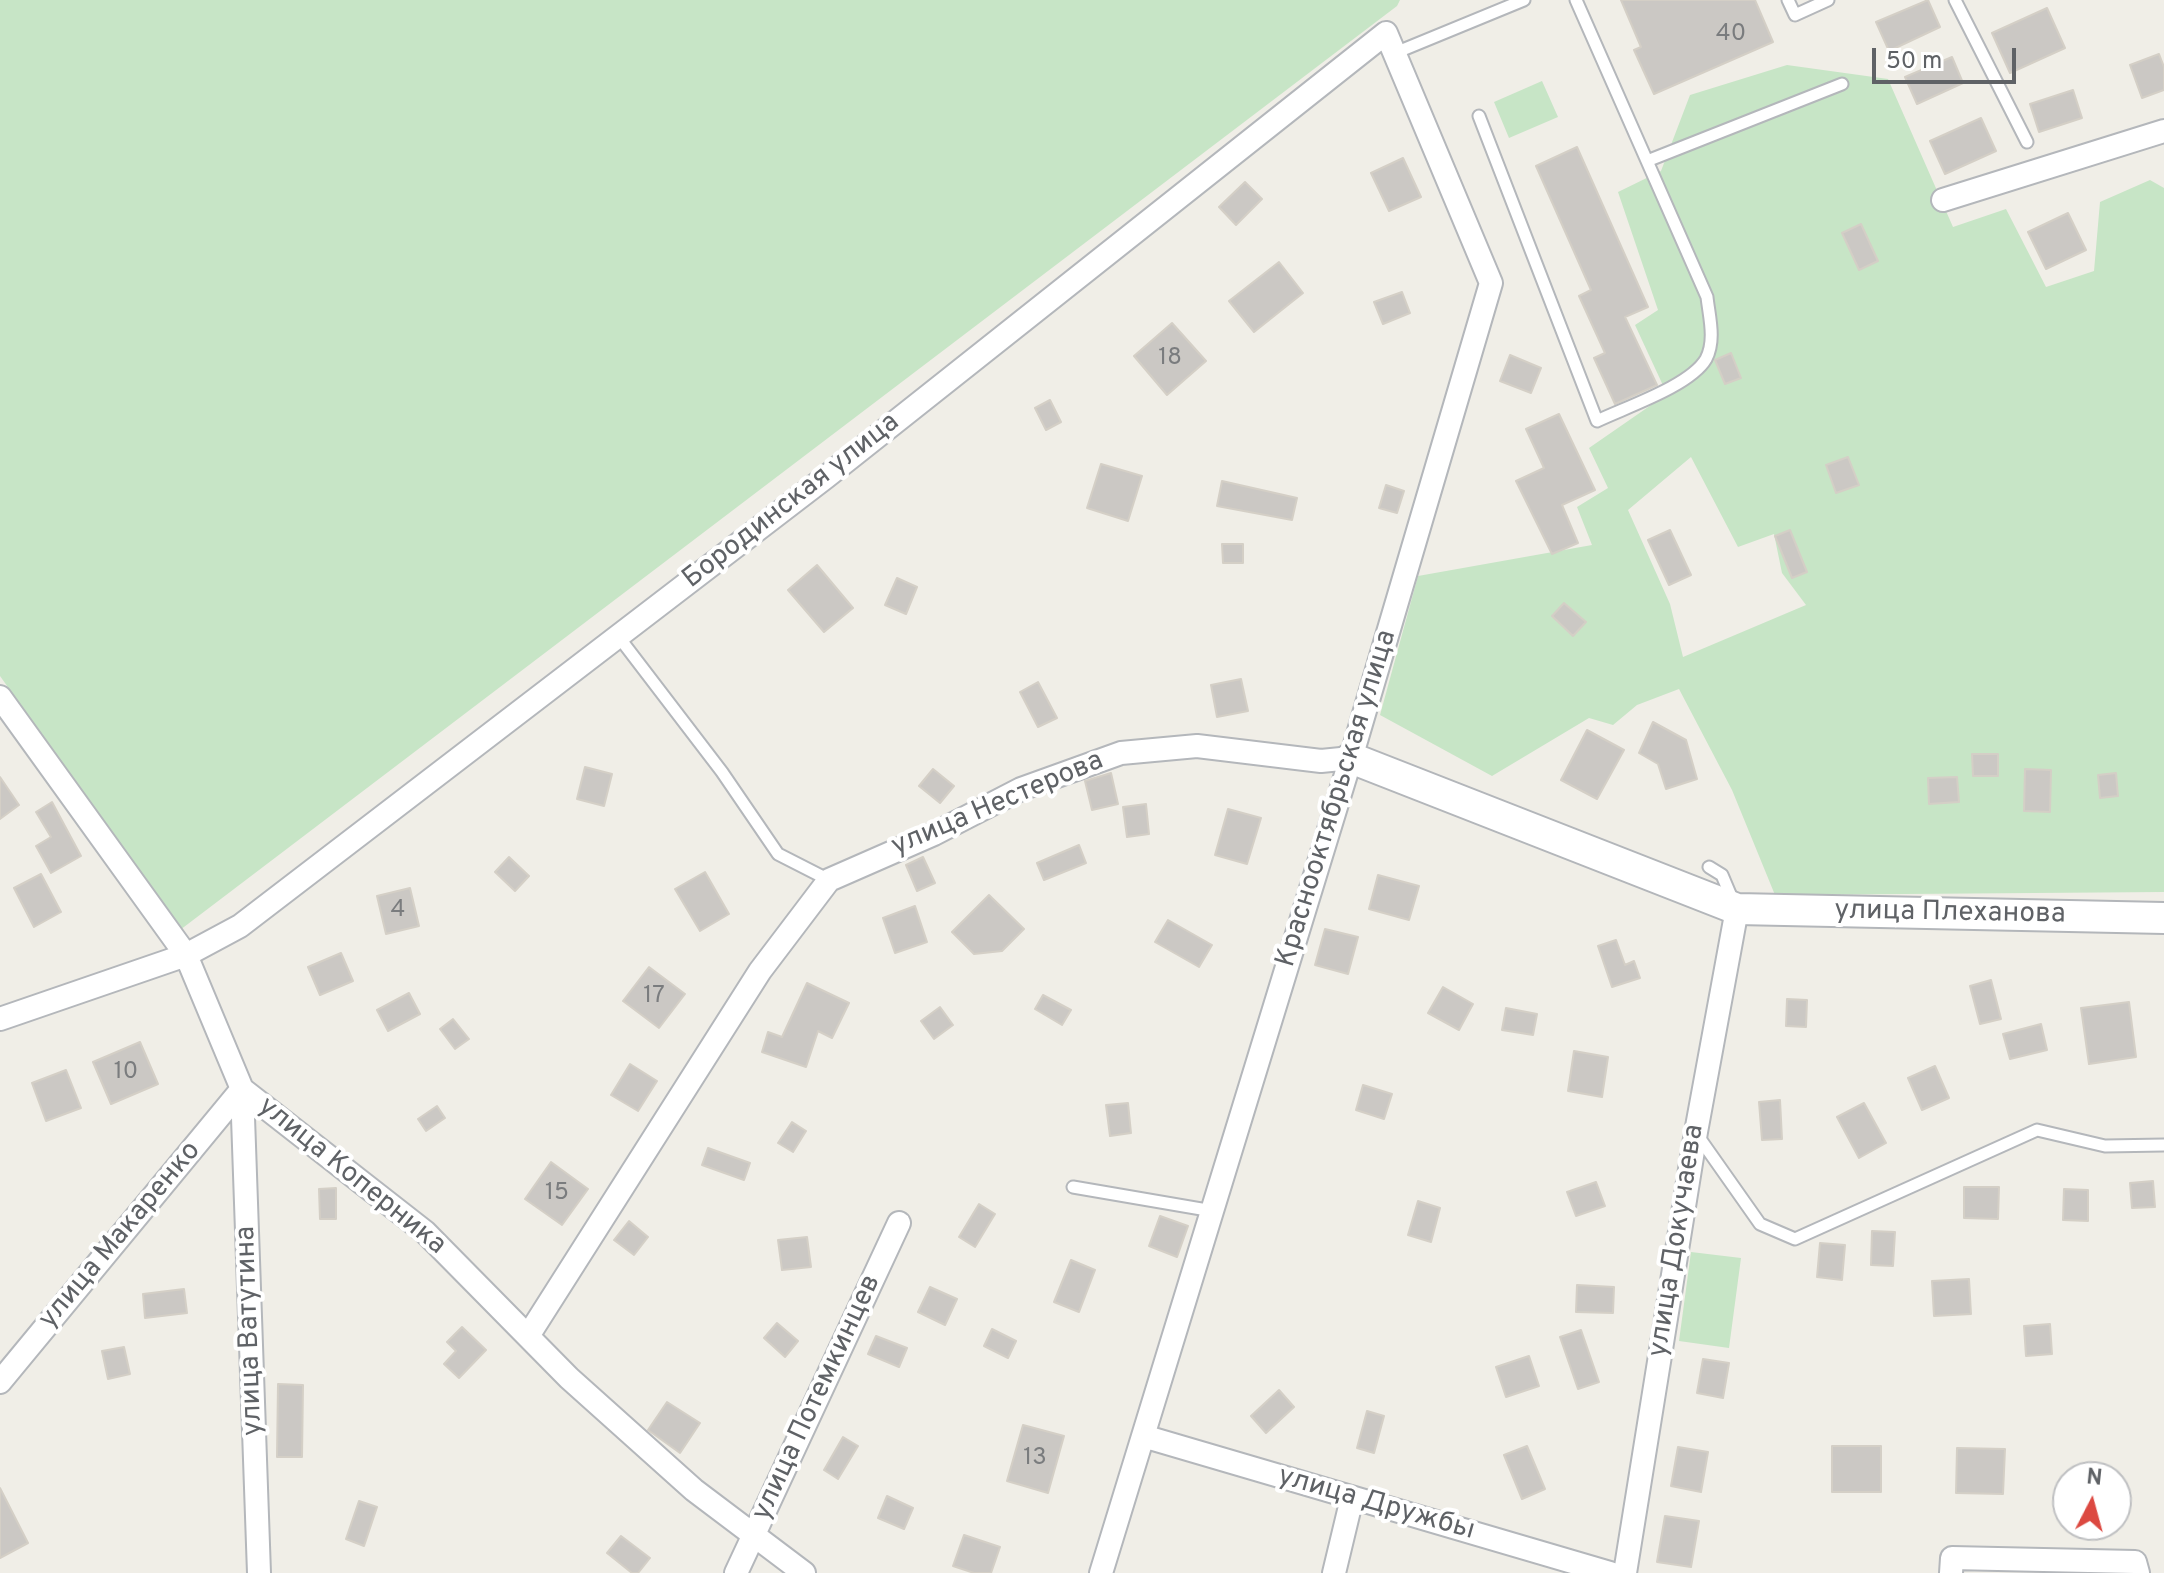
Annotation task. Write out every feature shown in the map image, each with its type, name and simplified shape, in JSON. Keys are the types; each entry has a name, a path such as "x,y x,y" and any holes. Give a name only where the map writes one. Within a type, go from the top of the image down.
{"street":[{"name":"Бородинская улица","path":"0,1019 186,955 240,926 1391,43"},
{"name":"Краснооктябрьская улица","path":"1101,1573 1351,758 1491,283 1391,43"},
{"path":"1943,200 2164,131"},
{"name":"улица Коперника","path":"0,697 186,955 242,1089 425,1232 528,1336 694,1490 804,1573"},
{"name":"улица Нестерова","path":"528,1336 760,971 829,880 934,834 1021,789 1121,753 1197,746 1321,761 1351,758 1737,909"},
{"name":"улица Плеханова","path":"1737,909 2164,918"},
{"name":"улица Докучаева","path":"1625,1573 1696,1132 1737,909"},
{"name":"улица Макаренко","path":"0,1382 242,1089"},
{"name":"улица Ватутина","path":"242,1089 259,1573"},
{"name":"улица Потемкинцев","path":"736,1573 899,1223"},
{"name":"улица Дружбы","path":"1143,1436 1610,1573"},
{"path":"1334,1573 1352,1498"},
{"path":"1952,1565 2135,1562 2138,1573"}],"lane":[{"path":"1391,43 1524,0"},
{"path":"1479,116 1597,421 1680,382 1706,359 1712,335 1707,297 1577,0"},
{"path":"1788,0 1795,15 1828,0"},
{"path":"1955,0 2027,142"},
{"path":"1647,161 1842,84"},
{"path":"618,636 722,772 778,854 829,880"},
{"path":"1709,867 1722,875 1737,909"},
{"path":"1696,1132 1760,1224 1795,1239 2037,1130 2105,1146 2164,1145"},
{"path":"1073,1187 1213,1211"}],"green space":[{"path":"0,0 1400,0 1397,6 180,930 0,676"},
{"path":"1787,65 1888,79 1953,227 2006,209 2046,287 2094,271 2100,202 2150,180 2164,188 2164,892 1775,895 1732,790 1679,689 1637,705 1613,725 1589,718 1492,776 1380,715 1418,576 1592,545 1577,507 1608,488 1589,448 1667,394 1635,325 1658,310 1618,192 1661,171 1690,95","holes":["1691,457 1738,547 1774,534 1782,573 1806,605 1683,657 1670,604 1628,510"]},
{"path":"1542,81 1558,117 1509,138 1494,102"},
{"path":"1691,1252 1741,1258 1729,1348 1679,1341"}],"building":[{"path":"1621,0 1755,0 1773,42 1654,94 1634,50 1641,47"},
{"path":"1928,0 1940,27 1889,51 1876,22"},
{"path":"2047,8 2065,48 2010,73 1992,33"},
{"path":"2159,54 2164,67 2164,90 2142,98 2130,65"},
{"path":"1952,57 1963,83 1917,104 1905,77"},
{"path":"2073,90 2082,118 2039,132 2030,104"},
{"path":"1981,118 1996,151 1945,174 1930,141"},
{"path":"1577,147 1648,307 1625,317 1657,385 1615,404 1594,358 1605,353 1579,296 1591,290 1536,166"},
{"path":"1403,158 1421,197 1389,211 1371,173"},
{"path":"1245,182 1262,199 1236,225 1219,207"},
{"path":"2068,213 2086,250 2046,269 2028,232"},
{"path":"1861,224 1878,261 1859,270 1842,233"},
{"path":"1279,262 1303,293 1254,332 1229,301"},
{"path":"1402,292 1410,313 1383,324 1374,302"},
{"path":"1172,323 1206,361 1167,395 1134,356"},
{"path":"1731,353 1741,378 1725,384 1715,360"},
{"path":"1510,355 1541,368 1531,393 1500,381"},
{"path":"1050,400 1061,422 1046,430 1035,408"},
{"path":"1559,414 1595,490 1562,505 1578,543 1552,554 1516,481 1544,468 1526,429"},
{"path":"1848,457 1859,485 1836,493 1826,465"},
{"path":"1101,464 1142,476 1128,521 1087,508"},
{"path":"1222,481 1297,498 1292,520 1217,506"},
{"path":"1386,485 1404,491 1397,513 1379,508"},
{"path":"1670,530 1691,575 1669,585 1648,540"},
{"path":"1790,530 1807,572 1792,578 1775,536"},
{"path":"1222,544 1243,544 1243,563 1223,563"},
{"path":"817,565 853,608 824,632 788,590"},
{"path":"897,578 917,587 906,614 885,605"},
{"path":"1564,603 1586,622 1573,636 1552,616"},
{"path":"1241,679 1248,711 1217,717 1211,685"},
{"path":"1038,682 1057,718 1038,727 1020,692"},
{"path":"1653,722 1686,740 1697,779 1666,789 1658,764 1639,753"},
{"path":"1587,730 1624,750 1597,799 1561,780"},
{"path":"1972,754 1998,754 1998,776 1973,776"},
{"path":"585,767 612,774 604,806 577,799"},
{"path":"933,769 954,786 940,803 919,786"},
{"path":"2025,769 2051,770 2050,812 2024,811"},
{"path":"1111,773 1118,804 1092,810 1085,781"},
{"path":"2116,773 2118,796 2100,798 2098,775"},
{"path":"0,777 19,805 0,819"},
{"path":"1957,777 1959,802 1929,804 1928,778"},
{"path":"52,802 81,856 51,873 36,846 51,837 36,812"},
{"path":"1146,804 1149,834 1127,837 1123,807"},
{"path":"1228,809 1261,818 1247,864 1215,855"},
{"path":"1079,845 1086,863 1044,880 1037,863"},
{"path":"509,857 529,876 515,891 495,872"},
{"path":"923,857 935,883 917,891 906,865"},
{"path":"705,872 729,914 700,931 675,889"},
{"path":"41,874 61,912 34,927 14,888"},
{"path":"1378,875 1419,886 1409,920 1369,909"},
{"path":"410,888 419,926 386,934 377,896"},
{"path":"989,895 1024,929 1002,951 974,954 952,932"},
{"path":"915,906 927,942 895,953 883,918"},
{"path":"1168,920 1212,945 1199,967 1155,942"},
{"path":"1325,929 1358,937 1348,974 1315,965"},
{"path":"1616,940 1625,965 1634,961 1640,978 1612,987 1598,946"},
{"path":"341,953 353,981 320,995 308,967"},
{"path":"649,967 685,994 659,1028 623,1001"},
{"path":"1991,980 2001,1019 1980,1024 1970,986"},
{"path":"807,983 849,1003 832,1038 818,1031 806,1067 762,1052 768,1032 782,1037"},
{"path":"1443,987 1473,1004 1459,1030 1428,1013"},
{"path":"409,993 420,1014 388,1031 377,1010"},
{"path":"1043,995 1071,1010 1062,1025 1035,1009"},
{"path":"1787,999 1807,1000 1806,1027 1786,1026"},
{"path":"2129,1002 2136,1057 2089,1064 2081,1008"},
{"path":"940,1007 953,1025 934,1039 921,1021"},
{"path":"1506,1008 1537,1014 1533,1035 1502,1030"},
{"path":"453,1019 469,1039 455,1049 440,1029"},
{"path":"2041,1024 2047,1050 2010,1059 2003,1034"},
{"path":"140,1042 158,1084 111,1104 93,1062"},
{"path":"1574,1051 1608,1057 1602,1097 1568,1091"},
{"path":"630,1064 657,1081 638,1111 611,1095"},
{"path":"1935,1066 1949,1098 1922,1110 1908,1078"},
{"path":"66,1070 81,1108 46,1121 32,1083"},
{"path":"1363,1085 1392,1094 1384,1119 1356,1110"},
{"path":"1780,1100 1782,1139 1762,1140 1759,1102"},
{"path":"1128,1103 1131,1133 1110,1136 1106,1105"},
{"path":"1864,1103 1886,1143 1859,1158 1837,1117"},
{"path":"437,1106 445,1118 426,1131 418,1119"},
{"path":"792,1122 806,1131 793,1152 778,1143"},
{"path":"708,1148 750,1163 744,1180 702,1165"},
{"path":"551,1162 588,1189 562,1225 525,1199"},
{"path":"2153,1181 2155,1207 2132,1208 2130,1183"},
{"path":"1596,1182 1605,1206 1576,1216 1567,1192"},
{"path":"1964,1187 1999,1187 1998,1219 1964,1218"},
{"path":"336,1188 336,1219 320,1219 319,1189"},
{"path":"2064,1189 2088,1190 2088,1221 2063,1220"},
{"path":"1418,1201 1440,1208 1431,1242 1408,1235"},
{"path":"979,1204 995,1214 975,1247 959,1237"},
{"path":"1160,1216 1188,1226 1177,1257 1149,1246"},
{"path":"629,1221 648,1237 634,1255 614,1240"},
{"path":"1872,1231 1895,1232 1893,1266 1871,1265"},
{"path":"807,1237 811,1267 782,1270 778,1240"},
{"path":"1820,1243 1845,1245 1842,1280 1817,1277"},
{"path":"1071,1260 1095,1270 1079,1312 1054,1302"},
{"path":"1969,1279 1971,1314 1934,1316 1932,1281"},
{"path":"1577,1285 1614,1287 1613,1313 1576,1312"},
{"path":"930,1287 957,1299 945,1325 918,1312"},
{"path":"184,1289 187,1313 145,1318 143,1294"},
{"path":"777,1323 798,1341 785,1357 764,1338"},
{"path":"2050,1324 2052,1354 2026,1356 2024,1326"},
{"path":"462,1327 486,1350 459,1378 444,1364 456,1351 447,1342"},
{"path":"992,1329 1016,1341 1008,1358 984,1346"},
{"path":"1581,1330 1599,1382 1578,1389 1560,1337"},
{"path":"876,1336 907,1348 899,1367 868,1354"},
{"path":"124,1347 130,1374 108,1379 102,1351"},
{"path":"1529,1356 1539,1386 1506,1397 1496,1367"},
{"path":"1703,1359 1729,1363 1723,1398 1697,1393"},
{"path":"278,1384 303,1385 302,1457 277,1457"},
{"path":"1279,1390 1294,1407 1266,1433 1251,1416"},
{"path":"667,1402 700,1423 680,1453 648,1430"},
{"path":"1367,1411 1384,1416 1374,1453 1357,1448"},
{"path":"1023,1425 1064,1436 1048,1493 1007,1481"},
{"path":"843,1437 858,1446 838,1479 824,1470"},
{"path":"1527,1446 1545,1489 1522,1499 1504,1455"},
{"path":"1832,1446 1881,1446 1881,1492 1832,1492"},
{"path":"1678,1447 1708,1452 1701,1492 1671,1486"},
{"path":"1957,1448 2005,1449 2003,1494 1956,1493"},
{"path":"0,1488 28,1543 0,1558"},
{"path":"887,1496 913,1508 904,1529 878,1518"},
{"path":"359,1501 377,1507 364,1546 346,1539"},
{"path":"1665,1516 1699,1521 1691,1567 1657,1562"},
{"path":"964,1535 1000,1547 991,1573 974,1573 953,1566"},
{"path":"621,1536 650,1558 638,1573 632,1573 607,1553"}]}
